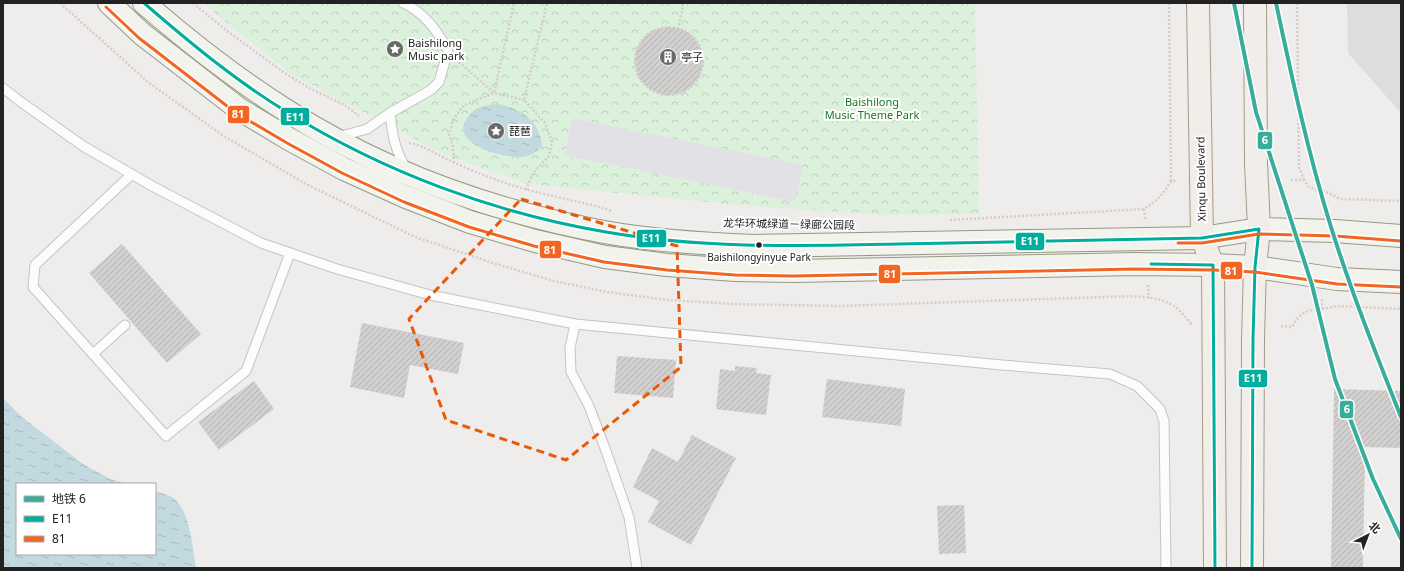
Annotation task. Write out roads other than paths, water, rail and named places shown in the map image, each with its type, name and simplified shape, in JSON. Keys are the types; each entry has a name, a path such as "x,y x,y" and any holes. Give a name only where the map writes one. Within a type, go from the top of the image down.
{"main road":[{"path":"109,3 142,34 239,109 289,139 344,169 406,197 470,222 535,241 597,255 667,265 735,270 787,271 1126,264 1213,264 1255,267 1337,279 1401,282"},
{"path":"144,3 232,74 287,112 329,136 385,164 436,186 491,204 604,232 705,244 755,246 1202,238 1258,229 1401,236"},
{"name":"Xinqu Boulevard","path":"1198,3 1202,238 1213,264 1215,568"},
{"path":"1252,568 1253,347 1255,267 1258,229 1256,163 1256,3"}],"lane":[{"path":"329,136 345,135 367,129 390,113 431,90 439,82 448,51 429,22 403,3"},
{"path":"3,88 83,146 152,186 262,243 337,270 430,295 575,324 1110,374 1137,386 1160,409 1164,421 1166,568"},
{"path":"390,113 392,132 400,158 406,168 416,177"},
{"path":"132,174 35,266 33,287 166,436 246,371 290,253"},
{"path":"575,324 570,348 571,372 589,406 629,518 637,568"},
{"path":"93,354 125,325"}],"water":[{"path":"499,104 515,109 529,118 538,130 542,147 531,155 524,157 510,156 479,147 465,135 463,127 467,118 473,111 481,107"},
{"path":"3,398 22,417 83,464 110,479 125,483 16,483 16,555 156,555 156,491 170,496 177,501 182,509 192,539 196,568 3,568"}],"metro line":[{"name":"6","path":"1234,3 1256,112 1312,285 1335,379 1373,479 1401,539"},
{"name":"6","path":"1276,3 1294,87 1331,227 1355,299 1401,417"}],"place":[{"name":"Baishilong Music park","path":"395,49"},
{"name":"亭子","path":"668,57"},
{"name":"琵琶","path":"496,131"},
{"name":"Baishilongyinyue Park","path":"759,245"}],"park label":[{"name":"Baishilong Music Theme Park","path":"872,108"}]}
